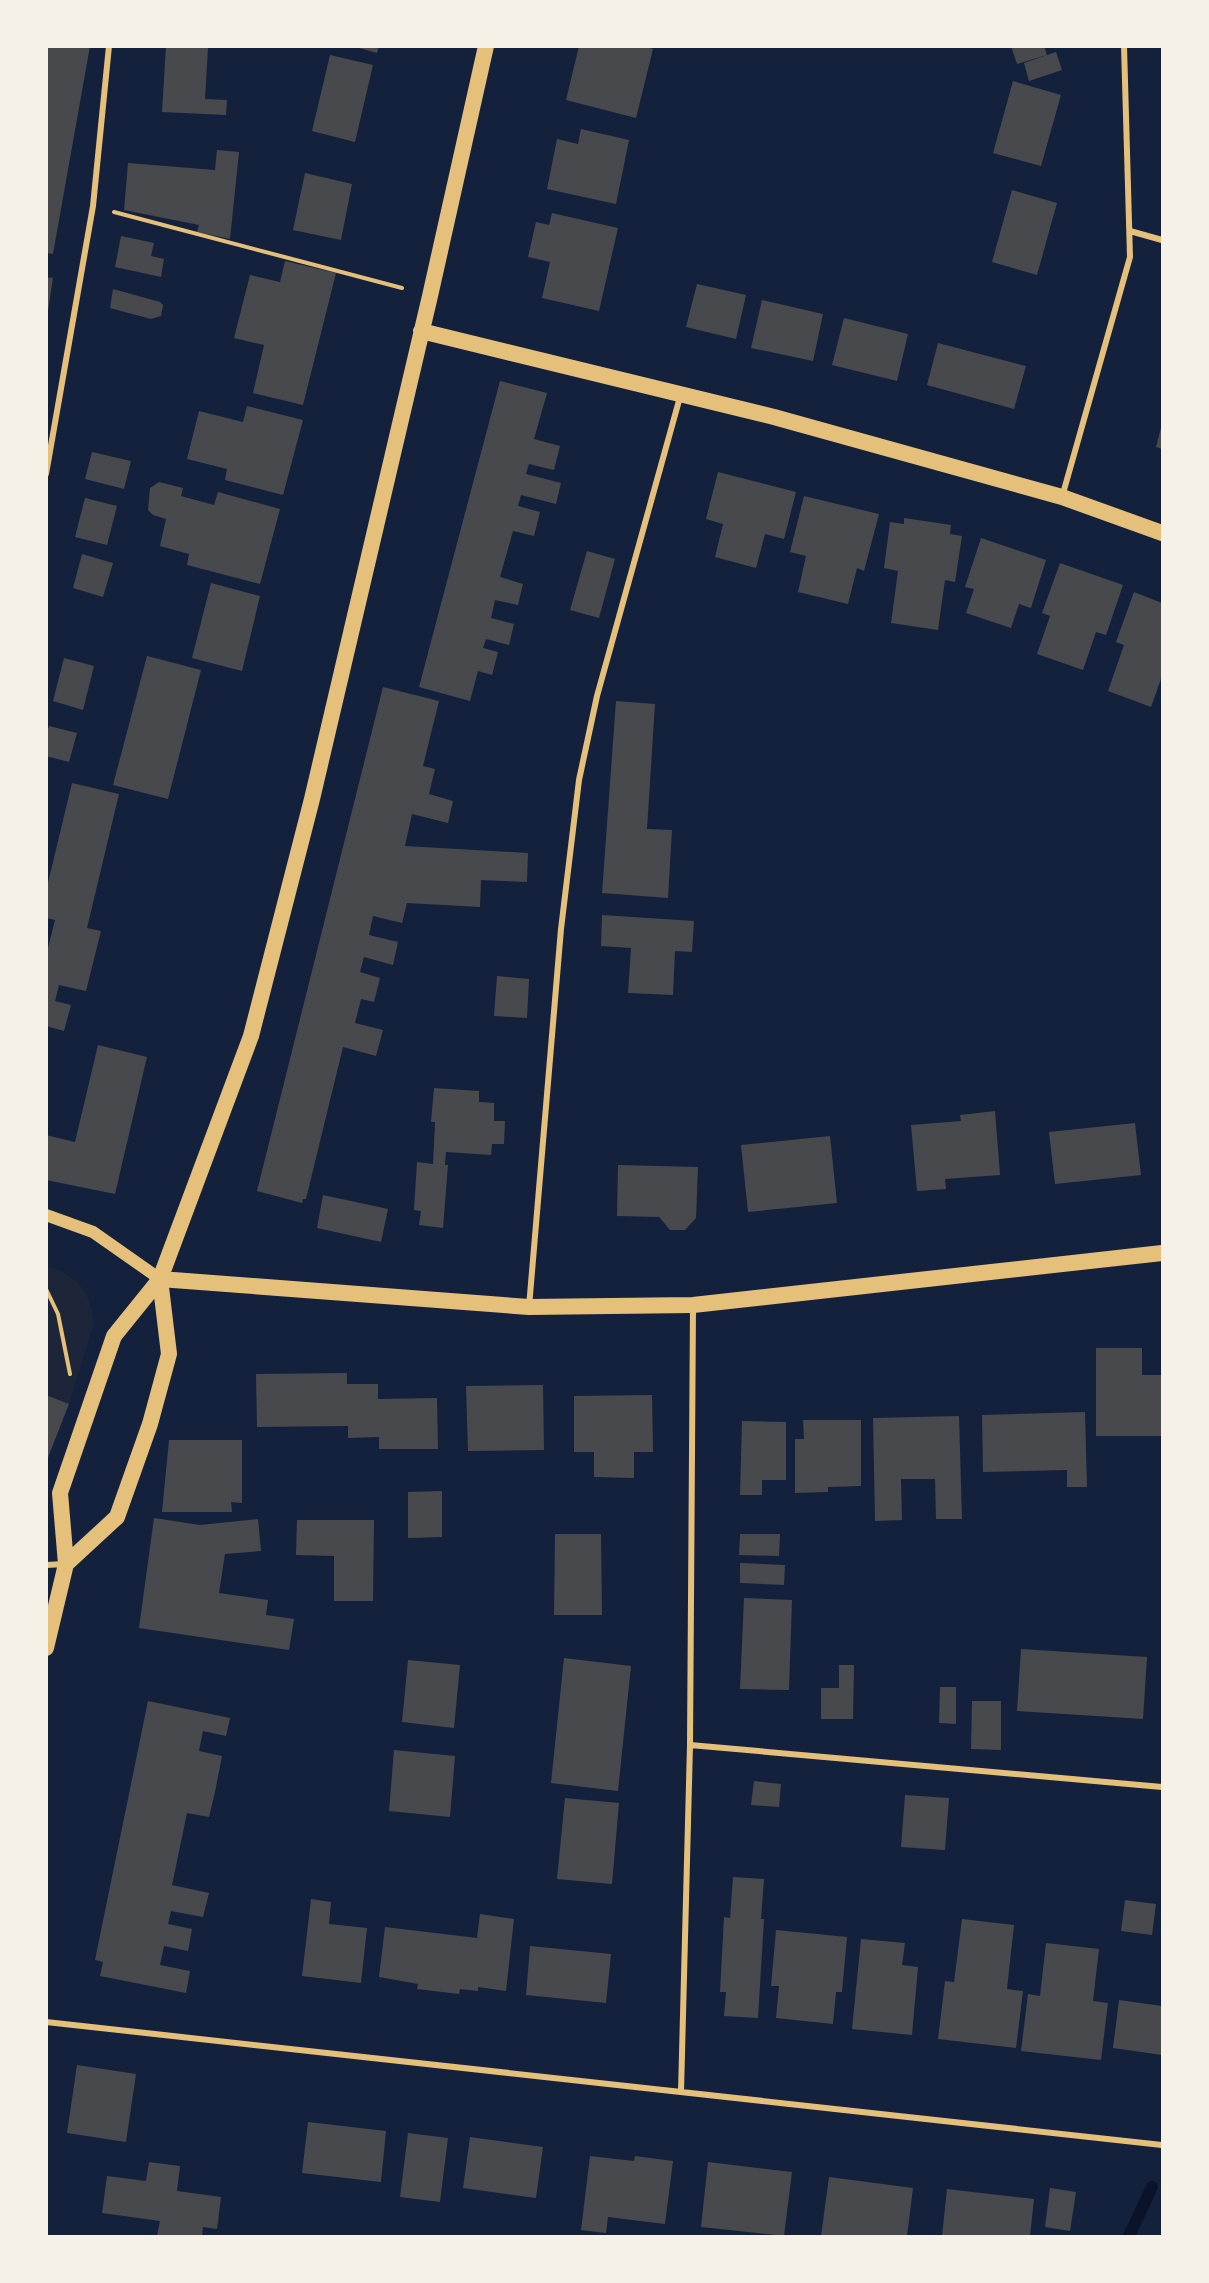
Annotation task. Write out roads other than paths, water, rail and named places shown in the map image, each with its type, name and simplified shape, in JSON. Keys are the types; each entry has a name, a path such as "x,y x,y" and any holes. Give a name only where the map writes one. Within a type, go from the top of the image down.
{"highway":[{"path":"46,1648 66,1564 60,1493 114,1336 160,1279 251,1036 312,799 486,46"},
{"path":"421,331 774,417 1062,497 1162,534"},
{"path":"160,1279 529,1307 693,1305 1162,1253"},
{"path":"66,1564 117,1516 150,1424 169,1354 160,1279"}],"main road":[{"path":"46,1215 93,1232 160,1279"}],"street":[{"path":"46,474 93,206 109,46"},
{"path":"1062,497 1130,257 1124,46"},
{"path":"1131,231 1162,240"},
{"path":"529,1307 561,929 579,780 597,696 681,394"},
{"path":"681,2092 690,1745 693,1305"},
{"path":"46,1565 66,1564"},
{"path":"690,1745 1162,1787"},
{"path":"46,2022 1162,2145"}],"waterway":[{"path":"1129,2236 1152,2187"}]}
